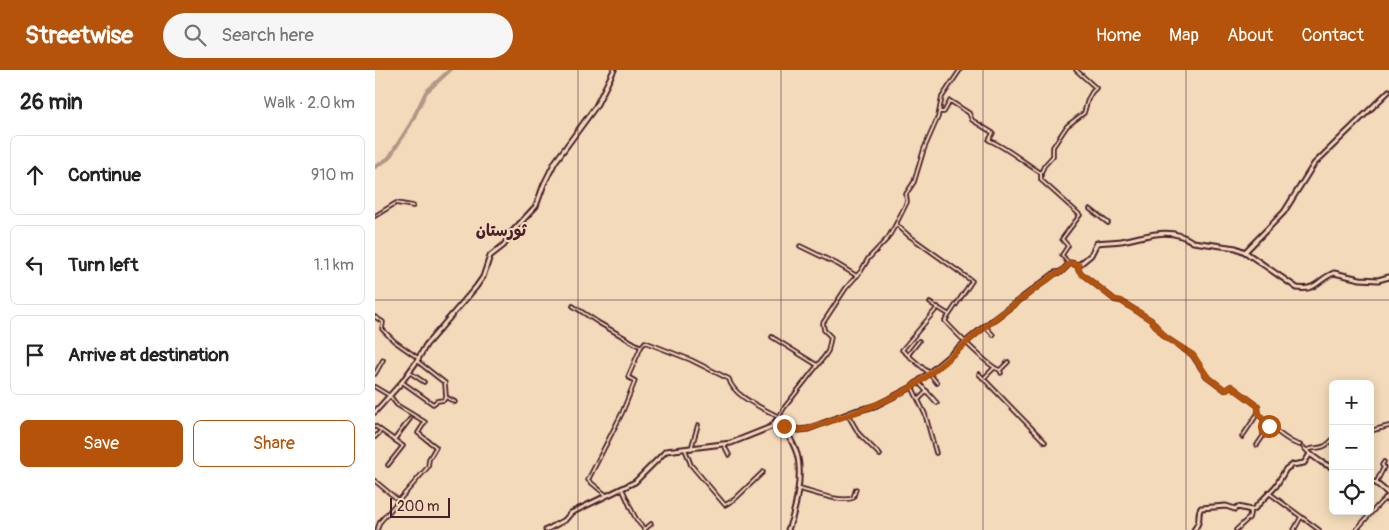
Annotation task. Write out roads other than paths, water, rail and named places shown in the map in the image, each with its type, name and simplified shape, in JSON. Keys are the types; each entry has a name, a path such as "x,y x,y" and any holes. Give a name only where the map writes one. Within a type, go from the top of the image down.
{"street":[{"path":"375,412 402,382 426,345 476,287 483,277 489,256 505,245 511,233 536,206 541,197 543,186 555,162 596,106 613,70"},
{"path":"546,530 565,520 571,513 635,482 666,450 724,445 771,427 825,357 831,337 824,330 823,323 846,288 857,276 868,259 888,238 896,224 907,202 906,194 914,182 924,149 939,113 942,97 960,70"},
{"path":"1076,70 1095,88 1091,92 1084,113 1067,126 1053,147 1053,156 1041,173 1041,180 1080,215 1062,239 1068,246 1062,255 1069,264 1079,265 1091,255 1097,243 1119,241 1145,234 1167,233 1193,242 1236,248 1245,252 1297,288 1312,288 1334,273 1360,279 1378,280 1389,277"},
{"path":"1245,252 1284,212 1313,164 1389,91"},
{"path":"939,113 944,112 950,101 969,113 972,120 993,133 989,140 1005,147 1041,173"},
{"path":"375,216 396,202 413,206"},
{"path":"1090,209 1108,223"},
{"path":"896,224 908,235 972,281 947,314 948,316 945,321 994,368 1001,372 1008,362"},
{"path":"800,246 830,260 857,276"},
{"path":"784,426 799,430 808,429 875,406 912,387 985,326 1055,274 1061,272 1069,264"},
{"path":"1079,265 1078,269 1082,274 1115,300 1121,301 1151,320 1165,337 1193,355 1210,380 1223,390 1231,386 1258,406 1258,413 1242,437"},
{"path":"930,303 947,314"},
{"path":"573,306 641,347"},
{"path":"937,384 929,373 902,350 938,307"},
{"path":"375,317 383,322 382,329 394,341 445,382 446,396 444,400 432,404 402,382"},
{"path":"985,326 993,336"},
{"path":"772,337 817,366"},
{"path":"908,355 919,340"},
{"path":"606,496 588,480 622,413 635,381 628,377 645,342 729,379 730,384 750,403 779,417 797,454 800,470 789,530"},
{"path":"375,374 383,360"},
{"path":"984,378 994,368"},
{"path":"409,372 423,382"},
{"path":"979,374 1045,442"},
{"path":"918,382 937,403"},
{"path":"375,387 390,396 397,405 425,422 418,433 437,447 429,459 428,467 379,522 377,530"},
{"path":"912,387 925,414 937,453"},
{"path":"919,399 927,392"},
{"path":"446,396 455,402"},
{"path":"1258,413 1269,426 1291,442 1300,445"},
{"path":"847,415 859,434 880,455"},
{"path":"394,440 410,420"},
{"path":"375,426 403,446 388,464"},
{"path":"691,448 698,426"},
{"path":"1263,434 1269,426"},
{"path":"1257,445 1269,426"},
{"path":"1374,430 1389,426"},
{"path":"375,437 381,431"},
{"path":"1307,450 1321,449 1329,444"},
{"path":"724,445 729,455"},
{"path":"1303,448 1329,466"},
{"path":"685,449 691,465 725,505 735,499 763,472"},
{"path":"1236,530 1249,518 1251,510 1269,493 1287,469 1292,465 1304,463 1310,454"},
{"path":"1355,530 1389,495 1376,483 1384,467 1382,465 1384,462"},
{"path":"375,481 398,500"},
{"path":"622,488 640,525 645,529 651,524"},
{"path":"798,489 848,500 853,498 856,488"},
{"path":"1269,493 1319,530"},
{"path":"1385,498 1389,503"},
{"path":"1193,530 1200,520 1199,511 1201,508 1226,506 1251,510"},
{"path":"1294,530 1301,517"}],"waterway":[{"path":"375,167 389,158 411,123 426,92 450,70"}],"district":[{"name":"ثورستان","path":"501,231"}]}
